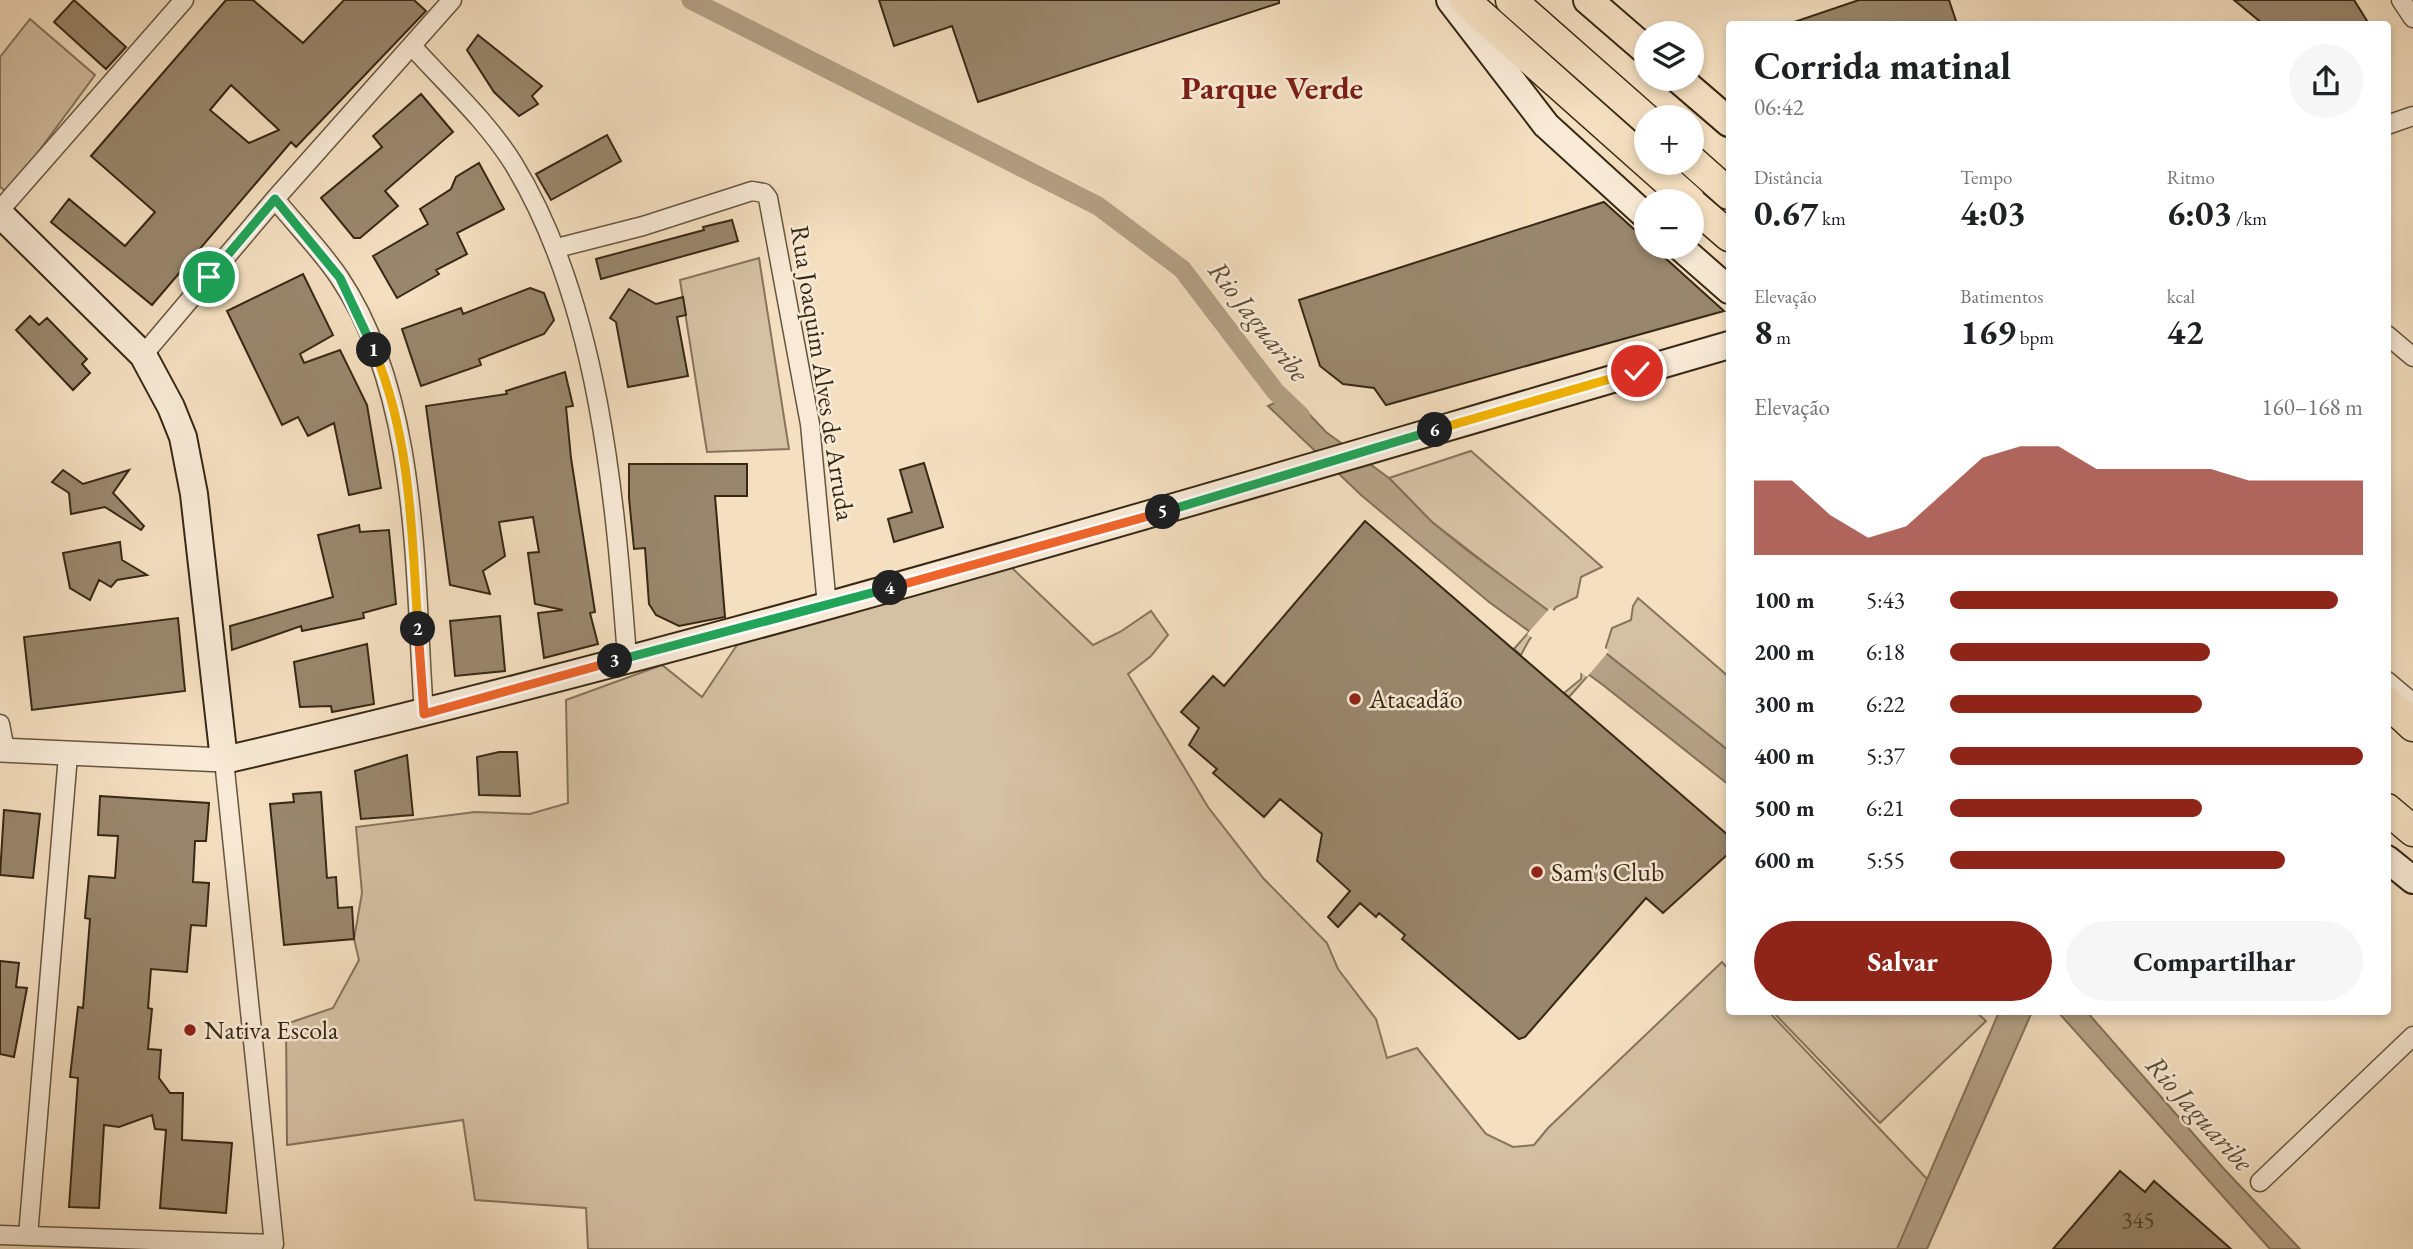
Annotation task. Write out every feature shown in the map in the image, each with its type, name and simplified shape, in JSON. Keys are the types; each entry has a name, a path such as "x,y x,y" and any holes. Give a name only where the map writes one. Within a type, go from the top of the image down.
{"highway":[{"path":"1464,0 1676,189"},
{"path":"1511,0 1634,109"},
{"path":"1704,172 1726,191"},
{"path":"1704,214 1726,233"},
{"path":"2391,706 2413,726"},
{"path":"2391,812 2413,831"}],"main road":[{"path":"1451,0 1546,125 1634,205"},
{"path":"1588,0 1634,40"},
{"path":"1693,91 1726,119"},
{"path":"0,212 143,355 172,407 183,437 194,495 225,760 424,714 627,657 827,606 1171,510 1319,464 1726,346"},
{"path":"1694,259 1726,287"},
{"path":"2391,862 2413,880"}],"street":[{"path":"0,212 184,0"},
{"path":"143,355 275,199 452,0"},
{"path":"2402,0 2413,18"},
{"path":"412,46 507,156 557,248 582,337 607,463 627,657"},
{"path":"2391,124 2413,116"},
{"name":"Rua Joaquim Alves de Arruda","path":"557,248 643,226 752,191 764,193 770,203 810,424 827,606"},
{"path":"275,199 340,278 388,382 401,430 409,497 424,714"},
{"path":"2391,338 2413,357"},
{"path":"2391,684 2413,703"},
{"path":"0,724 2,750 225,760 274,1244 0,1235"},
{"path":"28,1236 68,755"},
{"path":"2260,1182 2413,1036"}],"shaded area":[{"path":"30,19 95,75 8,193 0,187 0,57"},
{"path":"759,258 789,449 707,452 680,280"},
{"path":"1291,395 1326,432 1389,478 1432,522 1607,654 1726,749 1726,783 1603,685 1489,602 1361,495 1268,406"},
{"path":"1471,451 1602,567 1581,577 1577,597 1556,607 1529,640 1521,655 1514,649 1547,611 1432,522 1389,478"},
{"path":"1011,567 1093,645 1120,632 1151,611 1168,635 1151,656 1128,674 1208,807 1264,879 1327,943 1338,969 1376,1019 1387,1058 1417,1048 1486,1134 1513,1147 1534,1145 1548,1128 1722,962 1726,967 1726,1015 1772,1015 1948,1201 1898,1249 588,1249 586,1208 475,1200 463,1120 287,1145 286,1024 333,1008 359,960 354,939 362,893 356,827 475,812 530,814 568,803 566,700 662,665 702,697 737,645"},
{"path":"1638,598 1726,674 1726,749 1607,654 1569,697 1564,693 1581,679 1582,667 1605,650 1612,628 1631,620 1633,606"},
{"path":"1776,1015 1979,1015 1986,1021 1880,1123"},
{"path":"1998,1015 2031,1015 1927,1249 1897,1249"},
{"path":"2061,1015 2090,1015 2224,1169 2300,1249 2270,1249"}],"pier":[{"path":"1550,608 1609,651 1587,677 1527,634"}],"building":[{"path":"74,0 126,47 106,69 54,22"},
{"path":"226,0 253,0 303,43 344,0 414,0 426,11 296,147 291,142 152,305 51,222 69,199 125,246 155,212 91,156","holes":["231,85 279,130 249,143 210,110"]},
{"path":"879,0 1279,0 1279,3 978,102 952,26 894,46"},
{"path":"1859,0 1949,0 1956,21 1797,21"},
{"path":"2234,0 2354,0 2367,21 2259,21"},
{"path":"478,35 542,86 532,96 538,104 519,116 494,92 467,50"},
{"path":"421,94 453,132 385,191 398,206 360,238 354,238 321,198 382,147 373,136"},
{"path":"607,135 621,161 551,200 536,174"},
{"path":"479,163 504,209 457,233 467,254 436,270 439,274 397,298 373,256 428,224 420,209 451,189 456,177"},
{"path":"1604,202 1634,229 1634,259 1666,259 1724,311 1386,405 1374,388 1343,384 1320,366 1299,300"},
{"path":"732,220 738,241 601,279 596,259"},
{"path":"303,274 333,335 300,354 304,363 340,350 367,405 381,488 349,495 334,423 308,436 298,417 282,425 227,311"},
{"path":"530,288 544,293 554,320 544,334 479,359 481,365 421,386 402,329 461,308 463,314"},
{"path":"629,289 656,304 683,297 686,315 677,317 688,376 628,387 616,322 610,318"},
{"path":"30,316 39,325 47,318 87,359 82,364 90,373 73,390 16,330"},
{"path":"565,372 573,406 566,407 571,458 595,612 590,613 598,644 544,658 538,613 563,610 535,604 528,553 539,552 533,517 499,522 505,556 483,571 490,594 450,585 426,406 507,394 506,391"},
{"path":"924,463 943,527 894,542 888,519 912,512 900,470"},
{"path":"629,464 747,464 747,496 715,496 725,617 679,626 656,615 649,604 645,548 634,549"},
{"path":"63,470 83,484 129,470 113,493 144,526 141,530 105,507 71,514 69,493 52,482"},
{"path":"1365,521 1726,833 1726,856 1663,913 1646,898 1525,1037 1519,1039 1402,939 1405,935 1379,913 1376,917 1360,903 1338,927 1328,917 1350,891 1317,861 1322,834 1280,799 1264,817 1213,773 1217,769 1189,745 1199,728 1181,712 1213,676 1224,686"},
{"path":"359,525 360,532 389,530 396,604 363,613 364,618 302,631 301,626 232,650 230,626 333,597 318,535"},
{"path":"120,542 122,560 147,575 117,580 111,587 99,580 90,600 70,588 63,553"},
{"path":"500,616 505,671 455,676 450,621"},
{"path":"178,618 185,691 32,710 24,637"},
{"path":"367,644 374,704 332,712 331,706 300,707 294,662"},
{"path":"499,752 517,752 520,796 479,795 477,757"},
{"path":"407,755 413,815 361,819 355,771"},
{"path":"321,792 327,878 336,877 338,908 352,907 354,939 284,945 270,804 294,802 293,794"},
{"path":"100,796 209,803 206,841 195,841 193,882 209,883 206,926 191,925 187,972 151,969 148,1008 152,1009 148,1049 161,1050 159,1078 170,1093 183,1093 182,1140 232,1143 226,1213 160,1208 166,1130 155,1129 152,1115 119,1127 104,1125 99,1208 69,1207 78,1078 70,1077 78,1007 83,1008 90,919 85,918 89,876 115,878 118,836 98,835"},
{"path":"4,810 40,814 33,878 0,875"},
{"path":"0,961 19,963 16,987 27,988 14,1057 0,1054"},
{"path":"2120,1171 2145,1192 2154,1181 2231,1249 2053,1249"}],"waterway":[{"name":"Rio Jaguaribe","path":"691,0 1098,206 1182,269 1275,391 1301,416"}],"place":[{"name":"Atacadão","path":"1355,699"},
{"name":"Sam's Club","path":"1537,872"},
{"name":"Nativa Escola","path":"190,1030"}],"district":[{"name":"Parque Verde","path":"1272,87"}],"route":[{"path":"209,277 275,199 340,278 350,298 388,382 401,430 410,511 424,714 1009,556 1637,371"}]}
